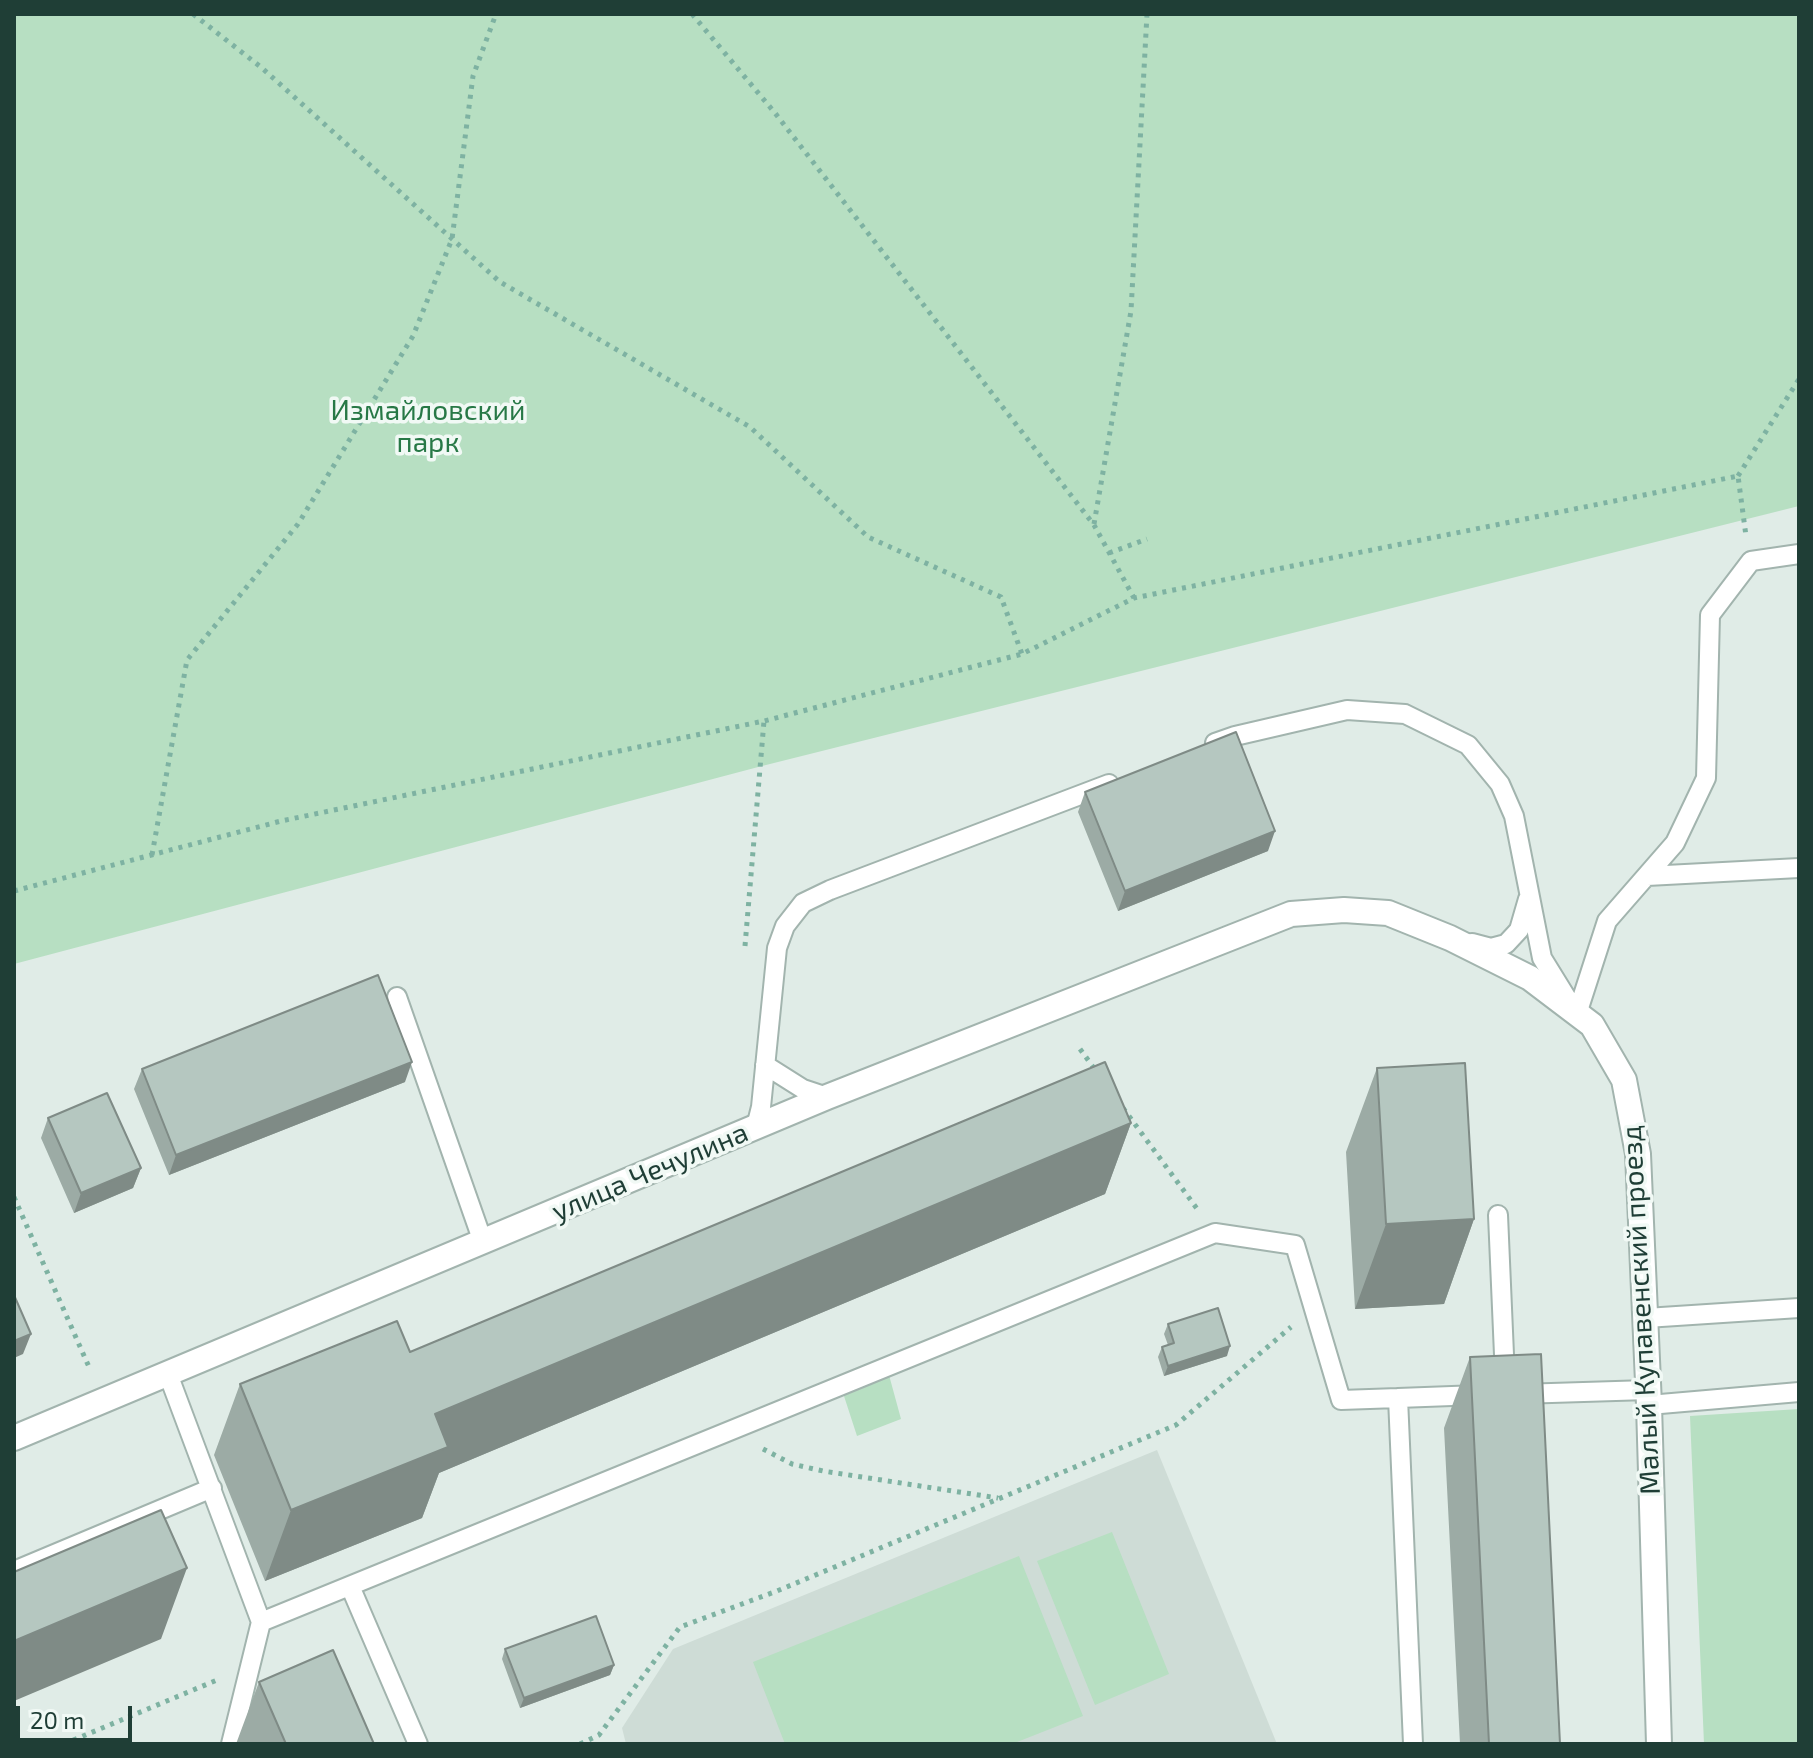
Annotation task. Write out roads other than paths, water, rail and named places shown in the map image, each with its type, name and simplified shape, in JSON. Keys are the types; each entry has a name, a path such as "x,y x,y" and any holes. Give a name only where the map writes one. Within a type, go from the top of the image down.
{"street":[{"name":"Малый Купавенский проезд","path":"1291,914 1344,910 1388,913 1450,938 1530,978 1592,1025 1624,1080 1638,1154 1659,1744"},
{"name":"улица Чечулина","path":"14,1438 827,1097 1291,914"}],"lane":[{"path":"1577,1014 1607,921 1675,843 1706,778 1710,615 1751,561 1799,554"},
{"path":"1192,752 1235,736 1347,710 1405,714 1468,745 1500,784 1514,816 1542,958 1577,1014"},
{"path":"756,1127 777,948 785,926 803,903 1120,780"},
{"path":"1647,876 1799,868"},
{"path":"1450,938 1491,948 1506,944 1519,930 1529,894"},
{"path":"397,997 483,1242"},
{"path":"765,1065 803,1089 827,1097"},
{"path":"1498,1215 1506,1394"},
{"path":"261,1622 1215,1233 1295,1245 1341,1400 1506,1394 1649,1397 1799,1392"},
{"path":"1646,1318 1799,1308"},
{"path":"168,1374 261,1622 231,1744"},
{"path":"1398,1398 1413,1744"},
{"path":"14,1571 212,1488"},
{"path":"350,1586 418,1744"}],"park label":[{"name":"Измайловский парк","path":"428,427"}]}
